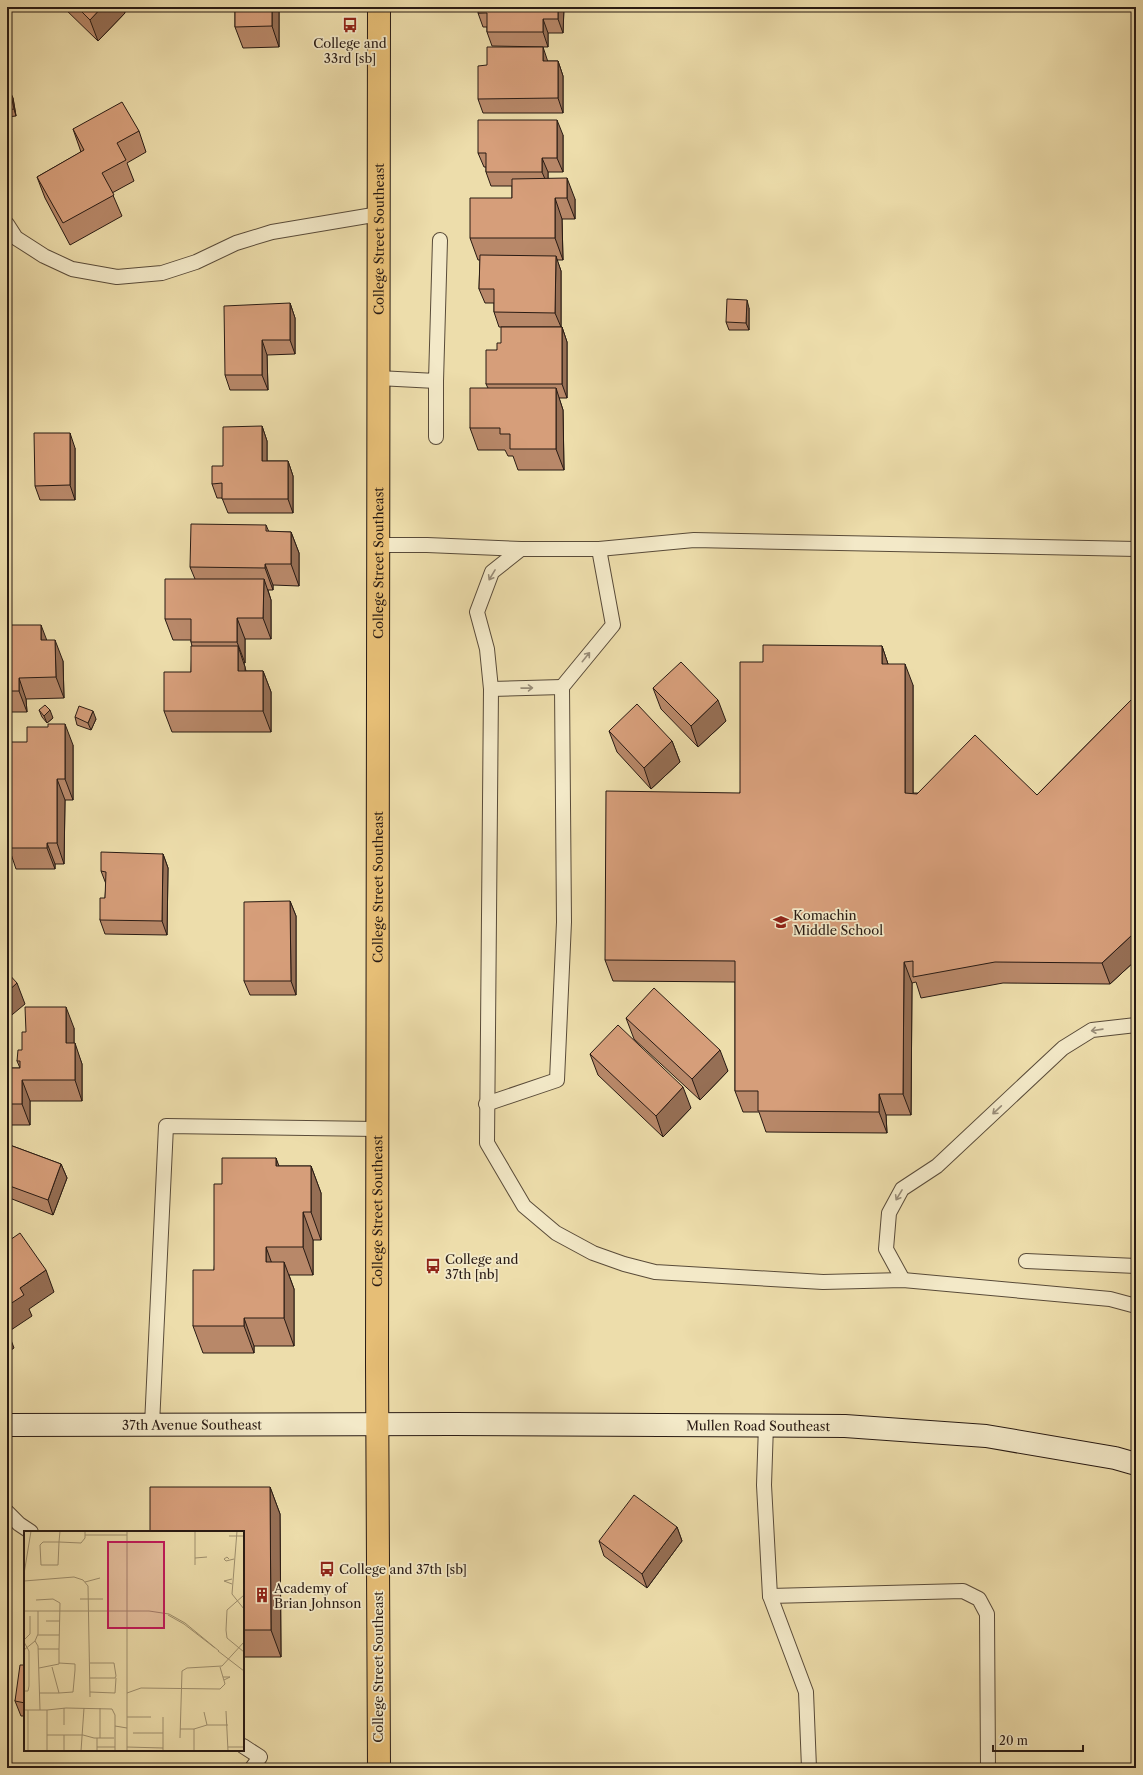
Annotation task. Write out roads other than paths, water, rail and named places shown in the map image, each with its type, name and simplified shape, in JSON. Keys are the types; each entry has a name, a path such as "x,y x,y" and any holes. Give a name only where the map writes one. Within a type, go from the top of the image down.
{"main road":[{"name":"College Street Southeast","path":"379,7 376,1425 379,1768"}],"street":[{"name":"37th Avenue Southeast","path":"7,1425 376,1425"},
{"name":"Mullen Road Southeast","path":"376,1425 845,1426 986,1436 1115,1458 1136,1464"}],"lane":[{"path":"7,224 16,238 44,256 72,268 117,276 162,273 196,262 236,242 272,232 379,214"},
{"path":"436,437 440,240"},
{"path":"378,378 436,381"},
{"path":"378,545 428,545 521,549 599,549 694,540 1136,549"},
{"path":"521,549 492,572 477,612 487,649 491,689 486,1104 487,1144 524,1206 556,1233 593,1252 624,1264 655,1272 823,1282 903,1280 1110,1298 1136,1306"},
{"path":"486,1104 557,1080 564,922 562,687 613,625 599,549"},
{"path":"491,689 562,687"},
{"path":"903,1280 886,1249 889,1213 902,1190 937,1166 1063,1048 1092,1030 1136,1025"},
{"path":"152,1425 166,1126 377,1129"},
{"path":"1026,1260 1136,1266"},
{"path":"766,1425 764,1485 770,1596 806,1692 809,1768"},
{"path":"7,1512 19,1524 30,1531"},
{"path":"770,1596 963,1591 979,1599 986,1614 988,1768"},
{"path":"244,1747 260,1757 252,1768"}],"place":[{"name":"College and 33rd [sb]","path":"350,25"},
{"name":"Komachin Middle School","path":"781,922"},
{"name":"College and 37th [nb]","path":"433,1266"},
{"name":"College and 37th [sb]","path":"327,1569"},
{"name":"Academy of Brian Johnson","path":"262,1595"}]}
